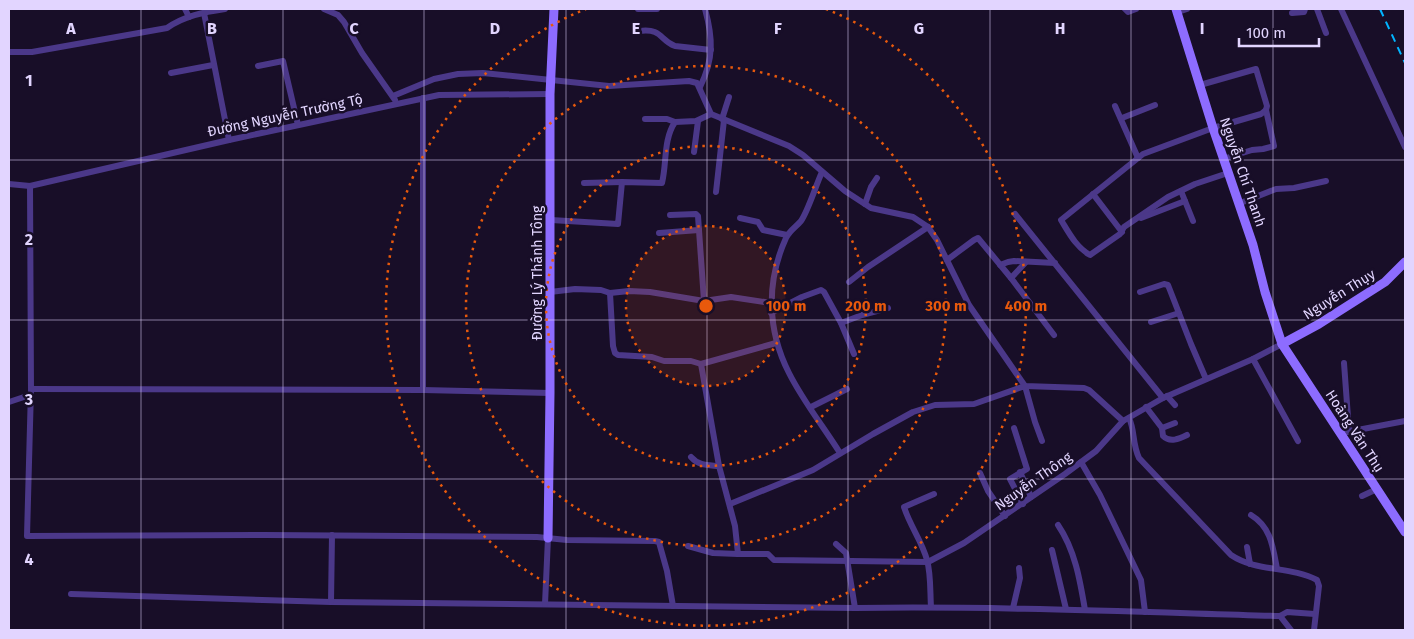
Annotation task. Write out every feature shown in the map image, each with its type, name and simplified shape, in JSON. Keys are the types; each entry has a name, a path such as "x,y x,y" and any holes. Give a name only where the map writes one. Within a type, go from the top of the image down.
{"street":[{"path":"185,9 189,17"},
{"path":"9,52 32,52 167,28 176,22 204,12 225,9"},
{"path":"324,9 338,15 344,22 362,53 398,103"},
{"name":"Đường Lý Thánh Tông","path":"548,538 551,220 550,94 554,9"},
{"path":"638,9 657,9"},
{"path":"700,87 705,78 712,42 706,9"},
{"path":"1125,9 1128,12 1136,9"},
{"path":"1177,10 1187,9"},
{"path":"1292,13 1304,12 1305,9 1318,9 1326,33"},
{"path":"1342,9 1405,147"},
{"name":"Nguyễn Chí Thanh","path":"1177,10 1223,159 1253,245 1282,344"},
{"path":"204,12 228,140"},
{"path":"639,31 649,30 659,33 670,44 675,46 711,50"},
{"path":"258,66 281,61 284,63 298,125"},
{"path":"171,73 213,65"},
{"path":"1200,85 1256,69 1267,106 1266,110 1274,146 1252,150 1223,159"},
{"path":"393,96 434,79 458,74 483,73 609,86 689,81 697,83 711,114 789,146 871,208 913,217 928,227 947,260 969,306 1026,386 1042,442"},
{"name":"Đường Nguyễn Trường Tộ","path":"9,184 30,186 228,140 439,95 550,94"},
{"path":"716,192 723,119 729,97"},
{"path":"423,98 423,390"},
{"path":"1122,118 1155,105"},
{"path":"1115,106 1122,118 1138,158"},
{"path":"1228,173 1168,196 1124,227 1122,232 1090,255 1076,243 1061,220 1144,154 1213,128 1261,114 1266,110"},
{"path":"645,119 667,119 675,122 698,120 711,114"},
{"path":"694,152 698,120"},
{"path":"584,183 662,183 666,149 671,128 675,122"},
{"path":"822,172 800,221 787,235 774,272 771,313 776,343 788,372 840,453"},
{"path":"864,204 877,178"},
{"path":"1238,204 1276,189 1294,188 1326,181"},
{"path":"551,220 618,224 622,182"},
{"path":"30,186 30,392 27,536 332,535 548,538 659,542 667,571 673,606"},
{"path":"1181,190 1193,221"},
{"path":"1093,194 1122,232"},
{"path":"1131,222 1185,201"},
{"path":"670,215 696,214 698,216 704,301"},
{"path":"1016,214 1165,397 1176,405"},
{"path":"740,218 758,222 762,230 787,235"},
{"path":"849,282 928,227"},
{"path":"659,233 699,230"},
{"path":"947,260 978,238 1012,278 1054,335"},
{"path":"1000,265 1008,262 1055,263"},
{"path":"1012,278 1026,262"},
{"name":"Nguyễn Thụy","path":"1282,344 1319,324 1386,282 1405,262"},
{"path":"1140,292 1164,284 1167,285 1206,379"},
{"path":"550,292 575,289 601,290 610,294 629,291 650,292 704,301 731,297 771,303"},
{"path":"771,313 802,297 821,290 824,292 841,323 854,354"},
{"path":"610,294 613,346 618,355 652,357 664,361 691,361 700,364 776,343"},
{"path":"841,323 888,308"},
{"path":"1151,322 1178,313"},
{"name":"Nguyễn Thông","path":"688,546 713,553 768,554 774,560 928,562 964,543 1006,516 1081,462 1096,451 1126,419 1165,397 1252,360 1282,344"},
{"name":"Hoàng Văn Thụ","path":"1282,344 1405,532"},
{"path":"1252,360 1298,441"},
{"path":"1344,363 1349,432"},
{"path":"700,364 719,466 735,526 738,554"},
{"path":"730,504 813,470 913,412 926,407 974,404 1026,386 1084,388 1126,419 1132,428 1133,440 1139,458 1231,555 1245,563 1288,570 1317,580 1319,586 1314,630"},
{"path":"810,407 847,388"},
{"path":"9,402 30,392 423,390 550,393"},
{"path":"1146,407 1162,428 1163,436 1166,439 1170,440 1187,435"},
{"path":"1339,433 1405,421"},
{"path":"1162,428 1175,423"},
{"path":"1014,428 1027,469 1010,479 1022,504"},
{"path":"691,456 697,463 719,466"},
{"path":"1081,462 1100,495 1141,580 1145,612"},
{"path":"1020,472 1031,497"},
{"path":"980,473 988,491 1006,516"},
{"path":"1362,496 1377,489"},
{"path":"931,607 928,562 920,540 908,520 904,507 934,494"},
{"path":"1251,515 1260,521 1272,540 1277,569"},
{"path":"1058,525 1076,562 1085,610"},
{"path":"331,602 332,535"},
{"path":"545,604 548,538"},
{"path":"836,544 846,553 855,608"},
{"path":"1247,547 1250,564"},
{"path":"1052,550 1066,609"},
{"path":"1013,608 1020,578 1019,568"},
{"path":"71,594 331,602 1013,608 1280,616 1287,612 1315,614"},
{"path":"1280,616 1292,630"}],"railway":[{"path":"1380,9 1405,63"}]}
